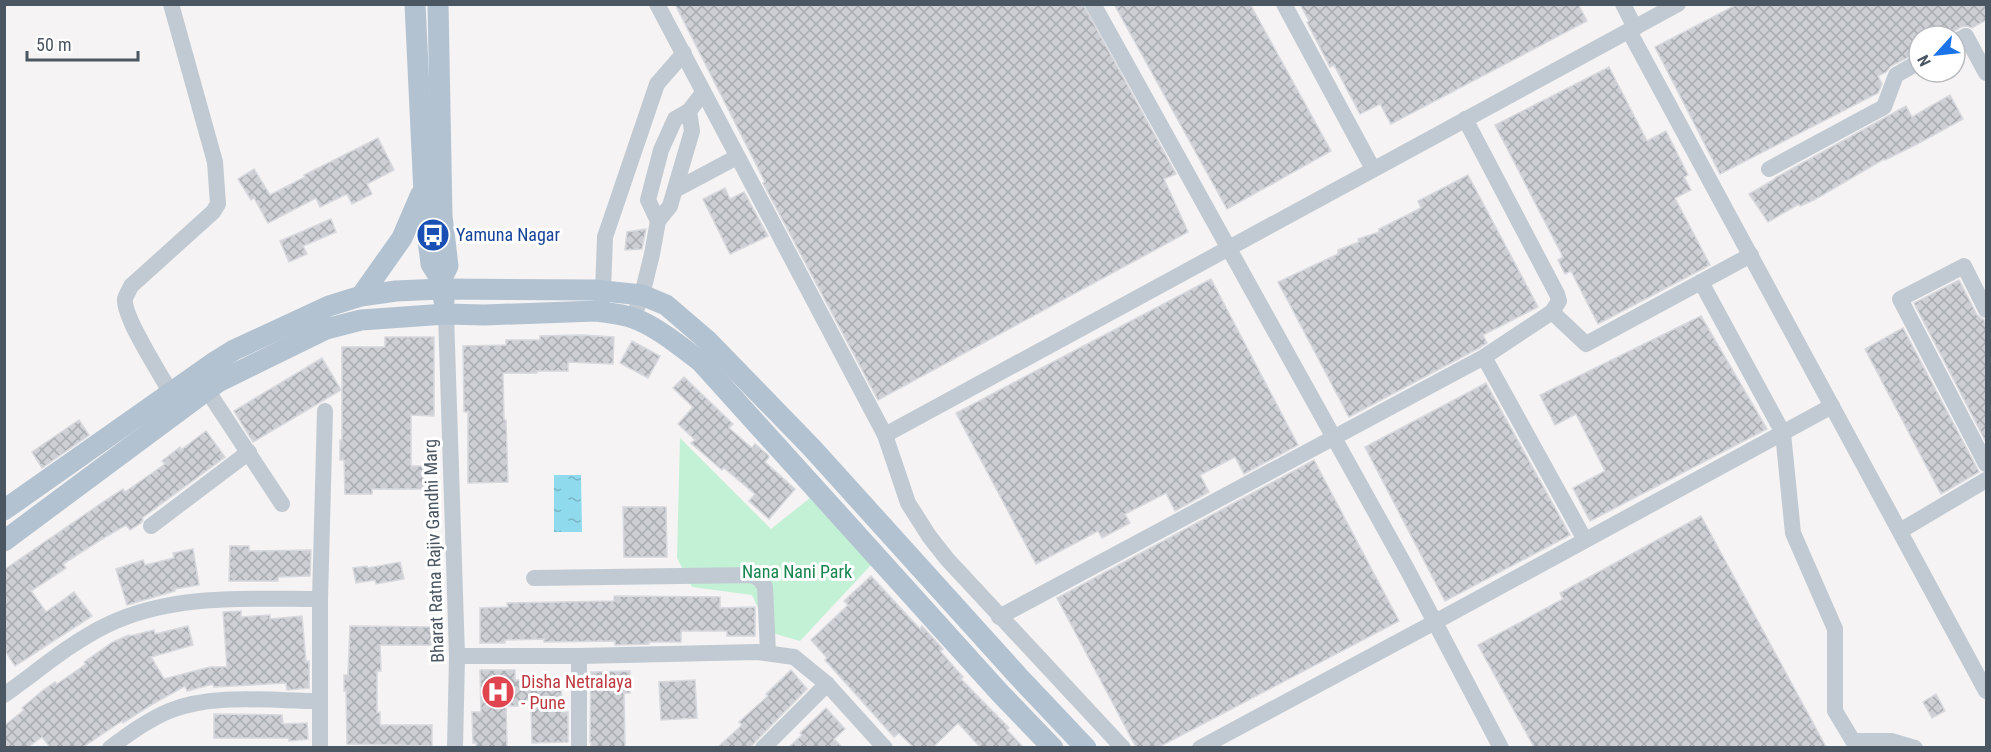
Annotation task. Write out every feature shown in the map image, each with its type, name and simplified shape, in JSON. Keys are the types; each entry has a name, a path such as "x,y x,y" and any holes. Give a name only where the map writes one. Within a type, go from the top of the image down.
{"main road":[{"path":"415,4 423,191 431,264 442,284 446,314"},
{"path":"438,4 442,216 448,266 442,284"},
{"path":"361,296 402,238 423,191"},
{"path":"4,510 234,350 329,306 361,296 442,284 601,301 675,342 700,361 984,675 1053,747"},
{"path":"4,541 218,382 326,329 361,320 446,314 484,315 642,295 666,305 708,341 812,448 1018,676 1086,747"}],"street":[{"path":"171,4 215,162 218,204 213,212 132,286 125,299 141,342 171,393"},
{"path":"657,4 885,435 908,502 929,536 947,560 999,617 1123,747"},
{"path":"1093,4 1435,622 1501,747"},
{"path":"1284,4 1373,169"},
{"path":"1623,4 1632,29 1750,255 1986,692"},
{"path":"885,435 1678,4"},
{"path":"1967,38 1986,73"},
{"path":"601,301 605,237 657,84 684,53"},
{"path":"1769,169 1884,106 1896,75 1907,69"},
{"path":"658,221 648,200 661,150 675,119 689,111 703,93"},
{"path":"633,318 642,295 658,221 670,206 692,131 689,111"},
{"path":"999,617 1484,357 1552,312 1558,302 1557,294 1465,119"},
{"path":"675,190 737,157"},
{"path":"1552,312 1586,344 1750,255"},
{"path":"1986,310 1964,266 1900,299 1986,464"},
{"path":"1701,282 1783,433 1793,532 1835,629 1835,711 1853,741 1891,741 1915,747"},
{"name":"Bharat Ratna Rajiv Gandhi Marg","path":"446,314 457,656 455,747"},
{"path":"1484,357 1585,540"},
{"path":"207,390 282,504"},
{"path":"1200,747 1832,406"},
{"path":"320,747 320,599 325,411"},
{"path":"151,525 249,452"},
{"path":"1900,531 1986,480"},
{"path":"534,578 752,575 760,579 765,587 768,653"},
{"path":"6,692 74,645 108,625 137,614 173,605 221,598 320,599"},
{"path":"457,656 768,653 795,657 827,684 885,747"},
{"path":"579,656 579,747"},
{"path":"763,747 827,684"},
{"path":"110,747 148,722 170,711 196,703 229,700 320,701"}],"green space":[{"name":"Nana Nani Park","path":"680,438 771,529 810,498 871,565 800,641 769,632 752,595 692,587 677,558"}],"water":[{"path":"554,475 581,475 582,532 554,532"}],"building":[{"path":"675,4 1083,4 1176,174 1164,179 1188,232 878,400 763,183 765,182"},
{"path":"1114,4 1250,4 1331,151 1227,209"},
{"path":"1300,4 1578,4 1587,21 1391,124 1380,104 1360,114 1334,65 1330,67"},
{"path":"1738,4 1986,4 1986,20 1972,28 1967,24 1907,24 1907,58 1878,76 1882,84 1878,93 1720,174 1655,47"},
{"path":"1609,67 1647,141 1666,131 1688,175 1684,177 1691,190 1675,198 1710,265 1598,324 1571,271 1565,274 1558,260 1563,257 1495,125"},
{"path":"1950,95 1963,119 1884,159 1814,200 1800,206 1799,204 1768,222 1749,194 1906,106 1912,117"},
{"path":"378,138 394,170 367,184 372,194 352,204 347,194 320,207 316,198 268,223 254,198 251,200 238,179 254,169 270,195 305,177 304,175"},
{"path":"1468,175 1538,307 1483,335 1487,343 1479,348 1349,417 1278,282 1338,254 1338,250 1359,242 1358,239 1379,232 1379,229 1421,208 1418,201"},
{"path":"725,188 730,199 744,192 768,236 730,254 703,199"},
{"path":"331,219 336,232 303,246 307,254 289,262 280,241"},
{"path":"646,229 642,249 625,250 627,232"},
{"path":"1211,279 1298,445 1244,474 1235,457 1200,475 1209,492 1175,511 1166,493 1125,514 1130,523 1102,538 1098,531 1036,564 956,413"},
{"path":"1959,280 1977,315 1984,320 1986,325 1986,442 1914,303"},
{"path":"1701,316 1767,429 1590,521 1573,488 1605,471 1576,414 1555,425 1540,395"},
{"path":"1903,328 1979,472 1941,494 1865,349"},
{"path":"540,336 614,337 613,364 568,362 568,371 503,373 508,482 468,483 468,412 464,412 463,346 506,345 506,340 540,340"},
{"path":"385,337 434,337 434,416 411,415 411,466 423,466 423,489 372,489 372,494 345,494 344,460 340,460 342,347 385,347"},
{"path":"632,341 660,356 648,378 620,363"},
{"path":"322,358 341,390 253,442 234,411"},
{"path":"684,377 733,424 729,428 752,448 755,444 768,455 765,462 795,489 769,519 749,501 755,494 691,443 695,440 678,424 693,407 673,388"},
{"path":"1486,383 1570,535 1445,601 1365,447"},
{"path":"79,420 89,435 42,468 32,452"},
{"path":"206,431 225,457 142,518 141,523 130,530 126,525 102,539 63,564 66,568 31,591 46,612 74,592 92,616 15,666 4,649 4,570 109,498 123,489 125,492 165,464 162,461 180,447 181,450"},
{"path":"1314,460 1399,621 1159,747 1136,747 1057,598"},
{"path":"623,507 666,507 667,557 624,557"},
{"path":"1701,516 1826,747 1534,747 1478,645 1563,599 1560,593"},
{"path":"230,546 249,546 249,551 311,550 310,576 278,577 278,581 229,581"},
{"path":"193,549 199,585 175,589 175,591 127,605 116,569 143,560 145,565 174,558 173,553"},
{"path":"400,562 404,579 376,584 375,580 356,583 353,568 367,566 368,568"},
{"path":"871,576 920,629 922,626 943,649 940,651 963,677 961,679 1009,728 1007,730 1023,747 980,747 958,723 933,747 913,747 899,733 894,737 825,660 827,658 811,640 848,605 844,601"},
{"path":"614,596 720,597 720,608 755,607 755,636 727,636 727,631 681,631 681,642 649,642 649,644 615,645 615,641 544,642 544,639 480,643 480,608 508,607 507,603 614,601"},
{"path":"241,611 241,617 270,615 270,619 302,616 306,662 309,661 309,688 287,690 286,683 214,687 213,684 187,691 185,686 123,723 122,721 83,747 50,747 42,737 28,747 4,747 4,726 24,710 22,708 42,691 55,682 57,684 86,664 84,662 113,642 129,635 154,630 155,634 188,626 193,645 151,657 164,679 210,667 227,667 223,612"},
{"path":"350,626 432,627 432,645 380,645 381,671 377,671 377,713 380,712 380,725 432,725 432,746 347,744 344,675 348,675"},
{"path":"480,670 515,670 515,680 561,680 562,712 568,712 568,742 532,743 531,706 506,706 507,747 476,747 476,743 473,743 472,712 481,712"},
{"path":"791,670 807,689 751,747 718,747 742,725 739,722 768,696 766,694"},
{"path":"630,671 630,693 624,693 625,747 591,747 591,672"},
{"path":"695,680 697,718 661,720 659,682"},
{"path":"1936,694 1945,711 1932,718 1923,702"},
{"path":"826,708 845,729 834,739 842,747 789,747 802,735 800,733"},
{"path":"214,714 282,715 283,724 307,723 308,739 289,741 289,738 214,738"}],"place":[{"name":"Yamuna Nagar","path":"433,235"},
{"name":"Disha Netralaya - Pune","path":"498,692"}]}
